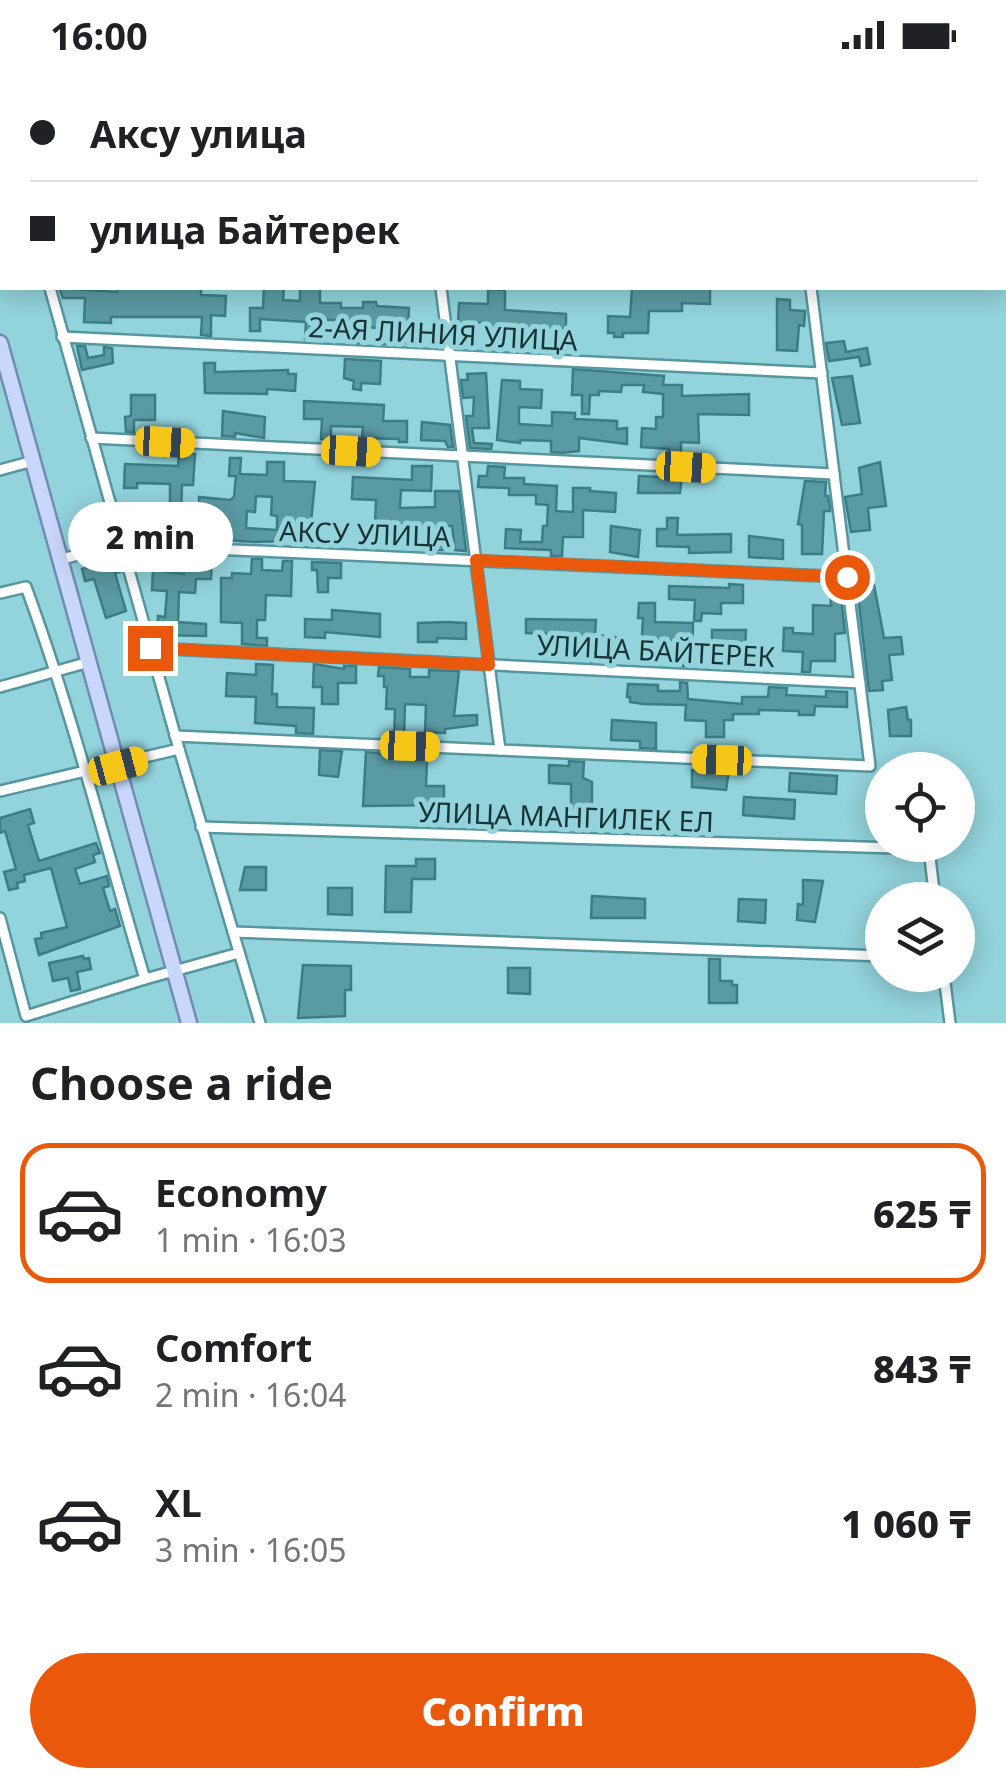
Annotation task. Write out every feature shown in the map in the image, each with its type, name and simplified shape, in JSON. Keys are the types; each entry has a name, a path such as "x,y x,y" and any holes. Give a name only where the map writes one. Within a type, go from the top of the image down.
{"main road":[{"path":"0,343 189,1023"}],"street":[{"path":"50,290 260,1023"},
{"path":"440,290 500,750"},
{"path":"175,736 870,766 811,290"},
{"name":"2-АЯ ЛИНИЯ УЛИЦА","path":"62,337 822,373"},
{"path":"90,438 834,474"},
{"path":"0,470 33,461"},
{"name":"АКСУ УЛИЦА","path":"60,560 121,545 847,577"},
{"path":"0,593 26,587 57,672 145,979"},
{"name":"УЛИЦА БАЙТЕРЕК","path":"150,648 860,683"},
{"path":"0,687 89,662"},
{"path":"0,791 179,749"},
{"name":"УЛИЦА МАНГИЛЕК ЕЛ","path":"201,826 929,850 933,882"},
{"path":"0,918 26,1016 174,968 239,953"},
{"path":"233,932 865,955"},
{"path":"946,992 950,1023"}],"building":[{"path":"60,290 201,290 201,295 226,296 225,316 211,315 211,336 201,335 202,317 111,317 111,323 84,322 85,298 63,298"},
{"path":"264,290 284,290 283,300 300,301 300,290 320,290 320,303 341,303 341,308 363,308 363,302 376,302 377,306 409,308 407,343 378,344 378,328 363,327 363,343 351,343 352,320 318,320 317,340 305,339 306,322 260,319 260,331 250,331 250,308 263,308"},
{"path":"488,290 505,290 505,310 566,314 566,329 537,328 536,336 516,335 487,331 488,323 458,322 459,303 488,304"},
{"path":"632,290 710,290 710,304 682,303 682,311 649,311 648,333 614,337 614,333 608,333 608,316 630,317"},
{"path":"777,299 790,300 790,310 805,311 804,326 799,325 797,351 777,350"},
{"path":"844,341 846,352 867,348 870,364 861,366 859,357 829,361 826,343"},
{"path":"77,346 85,346 88,358 104,355 104,347 112,348 113,363 82,370"},
{"path":"345,359 381,361 380,384 361,383 361,390 353,389 354,381 344,378"},
{"path":"204,363 215,363 215,372 288,370 288,374 296,374 295,391 205,393"},
{"path":"573,369 664,376 663,385 682,385 682,396 749,394 749,415 698,414 699,443 681,442 681,458 669,458 669,449 641,447 642,428 656,429 656,417 663,417 663,394 643,392 644,385 622,385 621,392 599,391 599,395 590,395 589,414 582,414 582,395 572,395"},
{"path":"486,373 489,428 472,428 474,443 492,444 491,449 470,448 466,416 473,416 474,397 463,398 461,380 468,380 467,374"},
{"path":"852,376 860,423 842,425 832,378"},
{"path":"502,380 520,381 520,389 542,390 541,408 519,407 519,424 552,426 552,412 575,413 575,419 617,421 617,429 627,428 627,444 579,438 579,451 559,453 551,452 551,441 497,440"},
{"path":"131,395 155,395 155,420 134,420 134,432 126,432 125,417 131,416"},
{"path":"304,401 384,405 383,421 407,421 407,442 362,438 363,427 331,426 331,440 321,439 322,419 304,419"},
{"path":"223,411 265,417 264,438 235,433 235,437 222,436"},
{"path":"422,422 450,425 453,447 445,441 421,440"},
{"path":"186,453 195,454 193,485 182,485 181,517 170,517 170,484 137,483 137,488 124,488 125,464 178,466 179,456 186,457"},
{"path":"230,458 241,458 240,474 267,475 267,462 284,462 284,481 315,482 310,533 284,532 284,541 254,542 200,535 199,497 230,500 234,497 236,476 229,476","holes":["256,496 272,497 271,515 277,516 277,530 246,528 247,511 255,512"]},
{"path":"880,462 886,506 868,508 870,530 851,532 845,497 862,494 859,468"},
{"path":"412,466 432,466 431,491 401,490 400,508 435,507 435,491 459,491 466,551 455,550 452,526 445,526 445,550 431,550 431,529 404,530 404,524 375,524 376,500 352,499 353,477 412,480"},
{"path":"488,466 505,467 504,478 524,478 524,484 557,486 556,511 573,512 573,488 590,488 616,493 615,512 583,510 583,537 563,537 562,556 551,556 551,550 505,548 506,529 521,530 520,542 542,542 548,505 536,504 536,495 509,495 509,488 478,487 479,476 487,476"},
{"path":"682,475 680,493 638,493 639,476"},
{"path":"805,481 826,482 830,511 824,511 822,554 802,554 802,525 798,524"},
{"path":"667,518 678,518 677,535 731,534 731,552 689,553 689,547 657,546 657,529 667,529"},
{"path":"611,526 640,530 638,557 610,552"},
{"path":"749,536 783,540 783,559 749,557"},
{"path":"212,557 211,579 196,579 195,593 179,592 178,622 206,624 206,636 157,635 158,616 165,617 167,591 152,590 153,570 184,574 185,558"},
{"path":"252,559 262,559 262,570 282,571 283,561 292,561 291,596 266,595 265,620 257,620 257,638 267,638 267,646 242,644 242,623 221,622 221,578 232,578 232,573 251,574"},
{"path":"116,560 120,572 115,573 126,611 106,618 94,579 85,581 82,569"},
{"path":"312,562 341,563 341,578 328,578 328,592 318,592 317,570 312,570"},
{"path":"729,584 743,585 743,603 721,603 721,614 702,613 701,621 694,621 695,600 669,599 669,586 729,588"},
{"path":"874,585 884,638 901,637 903,654 889,655 892,680 882,681 883,690 869,691 857,587"},
{"path":"830,588 840,588 845,633 835,634 835,661 811,661 810,672 802,672 803,652 783,651 784,628 793,628 793,633 813,634 813,605 831,606"},
{"path":"639,603 655,603 655,622 693,623 692,667 683,666 684,641 660,640 660,653 641,652 643,618 638,618"},
{"path":"332,610 380,614 380,637 325,632 325,638 305,637 305,619 332,620"},
{"path":"526,619 596,620 595,635 625,638 624,651 602,650 602,662 591,662 591,655 577,654 577,638 526,633"},
{"path":"418,623 466,623 466,639 418,642"},
{"path":"712,630 746,630 745,653 712,648"},
{"path":"256,664 273,665 272,694 277,694 277,707 314,708 313,734 296,733 296,726 255,723 256,697 226,696 227,673 256,675"},
{"path":"314,664 344,669 356,666 356,683 338,683 338,704 322,704 322,687 313,687"},
{"path":"379,667 410,669 410,677 429,677 429,670 459,671 454,716 477,715 477,725 445,729 445,733 425,732 426,705 405,704 404,738 394,737 395,709 386,709 387,687 384,676 378,676"},
{"path":"680,682 687,683 688,699 742,704 742,697 768,697 769,687 787,688 786,695 826,697 826,691 847,692 847,707 815,706 814,715 759,710 759,714 733,714 733,720 724,720 724,737 706,737 706,721 685,720 686,705 643,704 630,702 627,697 628,684 658,685 658,691 680,691"},
{"path":"906,707 911,736 890,736 888,710"},
{"path":"612,720 656,723 656,749 640,748 640,741 611,740"},
{"path":"320,750 342,751 338,777 319,775"},
{"path":"366,752 427,759 426,786 444,786 444,805 363,806"},
{"path":"569,761 584,762 583,778 592,782 592,808 571,808 571,784 549,783 549,765 569,766"},
{"path":"692,770 729,771 726,790 692,787"},
{"path":"790,773 837,776 836,794 789,791"},
{"path":"744,797 795,800 794,819 743,815"},
{"path":"30,809 34,823 28,825 39,861 96,843 100,853 93,855 95,862 75,869 80,884 107,876 109,886 103,888 110,911 115,909 120,926 39,955 35,939 42,938 41,933 67,927 51,868 24,875 25,881 17,883 18,888 9,890 4,872 16,869 5,831 0,833 0,818"},
{"path":"416,859 435,859 435,879 412,879 411,912 385,912 386,866 416,866"},
{"path":"245,867 266,867 266,890 240,890"},
{"path":"803,880 823,881 815,922 797,920 798,904 803,905"},
{"path":"328,888 352,888 352,915 328,914"},
{"path":"592,896 645,899 645,918 591,918"},
{"path":"739,899 766,900 765,923 738,921"},
{"path":"89,958 91,969 77,972 80,989 71,991 68,978 53,981 49,963"},
{"path":"709,959 720,959 720,981 737,985 737,1003 709,1003"},
{"path":"303,965 351,966 351,990 345,990 345,1016 298,1018"},
{"path":"508,968 530,968 530,994 508,993"}],"route":[{"path":"150,648 489,665 476,560 847,577"}]}
